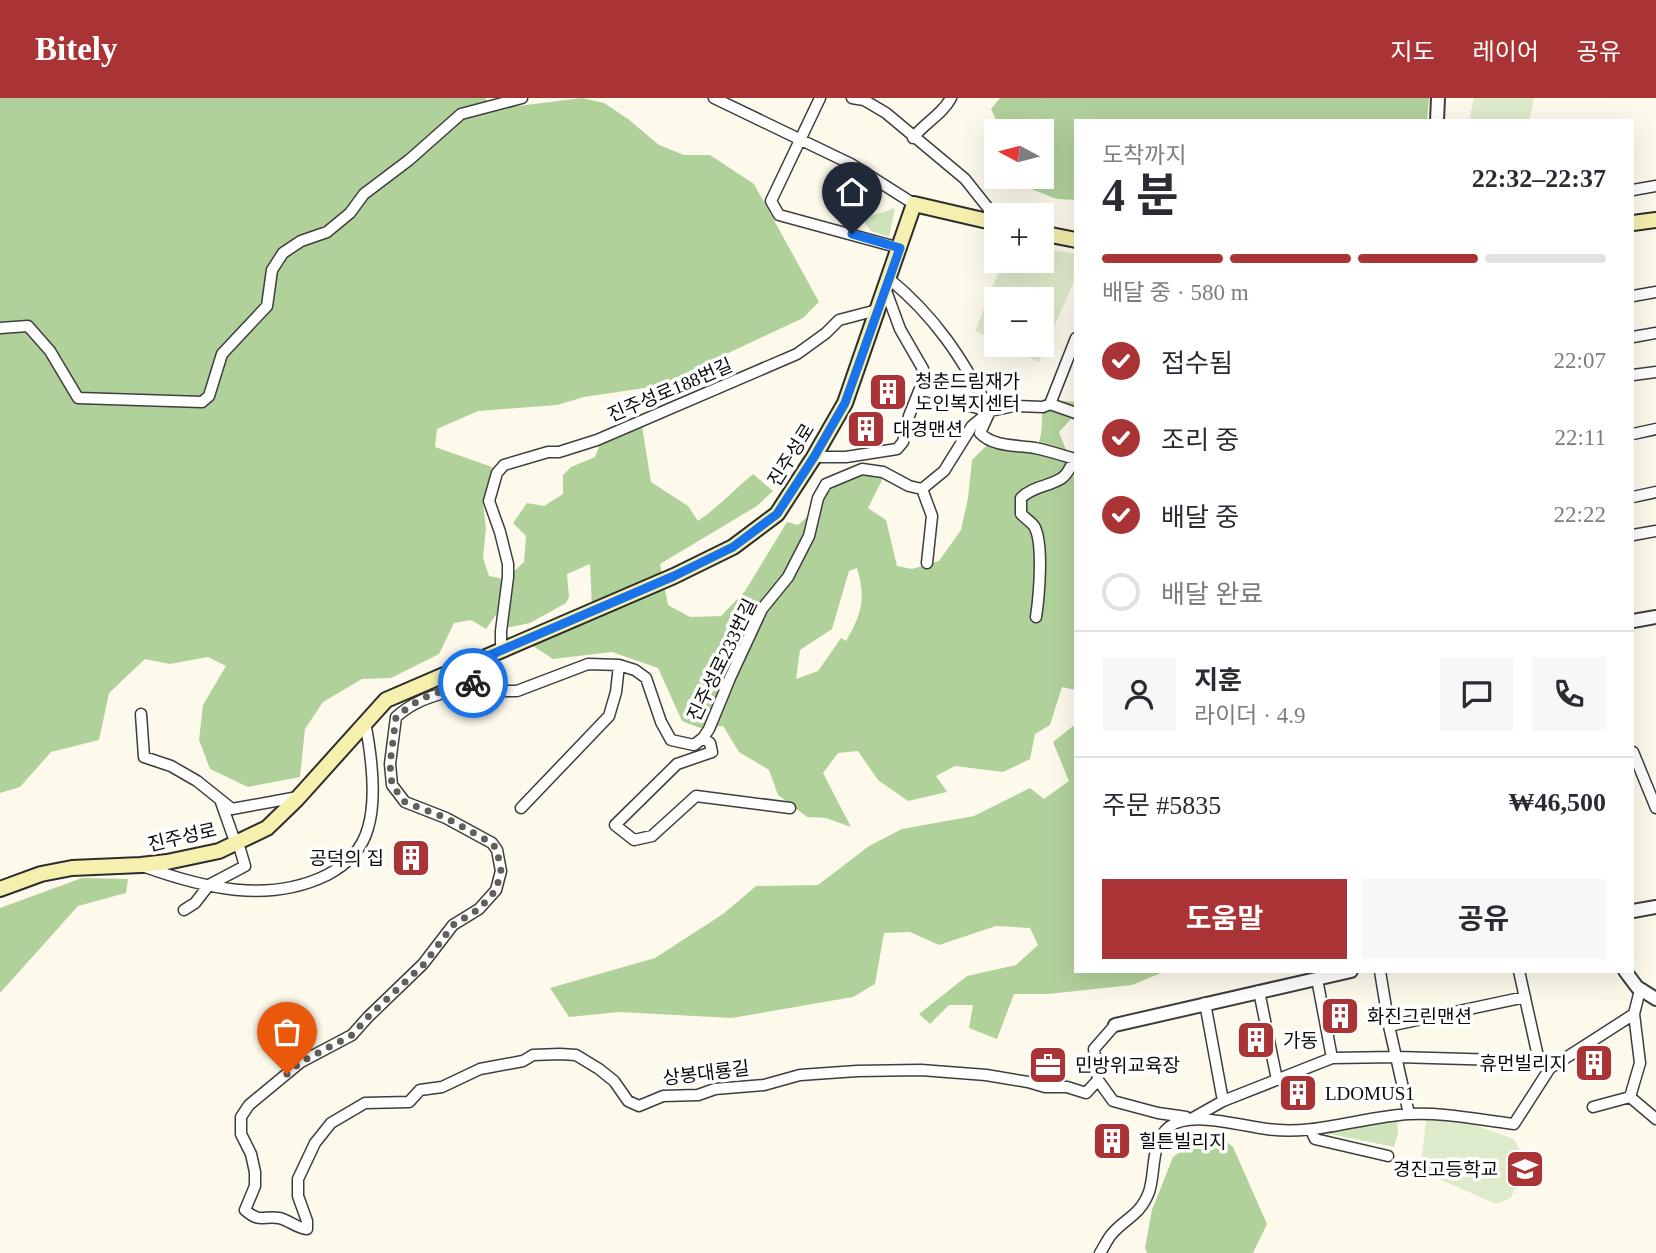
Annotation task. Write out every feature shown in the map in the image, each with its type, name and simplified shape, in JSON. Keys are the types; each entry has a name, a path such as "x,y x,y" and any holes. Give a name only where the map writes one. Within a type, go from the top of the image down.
{"main road":[{"path":"914,204 984,220"},
{"name":"진주성로","path":"0,889 41,874 72,868 141,866 219,851 267,828 299,797 386,700 674,576 733,547 777,514 845,403 914,204"},
{"path":"1634,223 1656,220"},
{"path":"1054,236 1074,240"}],"street":[{"path":"0,328 28,326 50,351 78,398 202,402 209,396 222,354 267,306 272,270 283,253 301,241 327,232 349,213 364,194 409,160 461,114 482,106 522,98"},
{"path":"714,98 851,164 914,204"},
{"path":"820,98 771,201 779,215 900,248"},
{"path":"852,98 864,100 886,113 965,179 984,203"},
{"path":"914,138 922,126 947,106 951,98"},
{"path":"1437,119 1438,98"},
{"path":"1634,190 1656,186"},
{"path":"886,283 900,330 923,369 923,391"},
{"path":"886,283 914,300 944,334 968,369 989,411 980,433 985,438 997,443 1055,452 1074,460"},
{"path":"1634,296 1656,292"},
{"name":"진주성로188번길","path":"501,650 500,631 508,564 489,501 497,473 507,463 548,452 559,452 597,440 797,354 839,320 877,310"},
{"path":"1634,337 1656,333"},
{"path":"1050,404 1074,343"},
{"path":"1634,375 1656,372"},
{"path":"814,457 846,457 897,449 903,442 919,391 989,411 1014,406 1043,407 1050,404 1074,412"},
{"path":"927,562 932,516 922,489 944,471 972,426 989,411"},
{"path":"1634,434 1656,429"},
{"path":"1036,617 1040,566 1038,537 1033,525 1021,514 1021,498 1030,489 1045,486 1064,477 1074,462"},
{"name":"진주성로233번길","path":"619,665 635,670 646,678 661,722 671,740 694,745 709,729 762,609 788,577 809,536 818,498 826,484 862,469 883,472 909,486 922,489"},
{"path":"1634,497 1655,493 1656,505"},
{"path":"1634,535 1656,531"},
{"path":"1634,621 1656,617"},
{"path":"460,668 493,691 517,691 588,664 619,665 610,716 521,808"},
{"name":"상봉대룡길","path":"479,680 409,705 396,717 390,764 392,785 405,802 446,818 492,843 497,850 501,871 496,890 479,909 453,925 424,964 352,1035 301,1062 249,1105 241,1117 241,1134 251,1154 255,1172 255,1186 246,1204 246,1210 253,1217 264,1220 277,1217 301,1229 307,1229 298,1196 298,1179 315,1143 331,1123 365,1103 410,1102 420,1090 442,1087 480,1069 523,1061 533,1055 576,1055 614,1081 628,1101 639,1106 663,1096 698,1095 715,1089 764,1085 800,1075 857,1071 920,1070 986,1075 1045,1087 1068,1087 1086,1093 1098,1080"},
{"name":"진주성로","path":"141,713 144,757 171,766 197,781 232,809 299,797"},
{"name":"진주성로","path":"141,866 209,885 261,892 292,888 344,866 358,850 368,829 371,805 370,751 365,722"},
{"name":"진주성로233번길","path":"703,738 710,743 712,752 677,764 615,825 634,840 652,836 696,796 790,808"},
{"path":"1634,754 1656,808"},
{"name":"진주성로","path":"221,801 233,836"},
{"name":"진주성로","path":"184,909 195,903 209,885 245,866 240,849"},
{"path":"1634,911 1656,907"},
{"path":"1342,973 1115,1025 1094,1049 1098,1080 1113,1101 1158,1113 1277,1131 1311,1130 1409,1114 1514,1124 1550,1068 1634,1014"},
{"path":"1380,973 1409,1114"},
{"path":"1519,973 1539,1061"},
{"path":"1627,973 1640,990 1656,999"},
{"path":"1317,979 1332,1058"},
{"path":"1630,1097 1640,1063 1634,1014 1640,990"},
{"path":"1259,991 1277,1080"},
{"path":"1389,1026 1525,997"},
{"path":"1205,1003 1223,1101"},
{"path":"1100,1253 1112,1233 1137,1214 1149,1191 1154,1153 1166,1129 1223,1101 1332,1058 1539,1061 1550,1068"},
{"path":"1593,1107 1630,1097"},
{"path":"1630,1097 1656,1119"},
{"path":"1311,1130 1315,1139 1388,1156"}],"green space":[{"path":"0,98 485,98 493,109 582,98 604,103 659,145 684,155 710,155 754,184 819,302 803,318 658,386 584,397 557,405 478,411 437,429 435,447 492,467 483,504 486,528 483,558 489,576 503,579 500,609 486,629 471,620 454,623 439,654 391,678 362,679 323,702 305,729 300,777 248,787 210,769 199,740 203,705 226,666 208,657 170,664 145,659 109,693 99,740 51,752 20,787 0,793"},
{"path":"1000,98 1429,98 1427,119 1074,119 1074,200 1057,199 1031,189 1054,189 1054,119 996,119 991,109"},
{"path":"1474,98 1534,98 1529,119 1469,119"},
{"path":"895,208 889,237 871,231 862,219"},
{"path":"1054,250 1074,254 1074,281 1054,327 1054,287 993,287 998,273 1054,273"},
{"path":"984,308 984,335 975,331"},
{"path":"1028,357 1041,357 1039,362"},
{"path":"1044,399 1074,402 1074,420 1071,419 1059,432 1070,460 1074,463 1074,690 1062,687 1050,725 1035,734 1030,759 1003,772 955,766 936,776 947,792 908,801 878,780 858,751 838,753 823,773 851,827 826,818 807,817 778,795 769,770 739,752 723,726 700,728 682,721 658,668 612,652 553,659 530,644 592,609 590,564 567,574 569,597 566,603 530,623 506,628 512,573 524,562 526,536 513,523 527,503 544,506 563,494 563,475 571,467 595,457 600,444 642,426 651,482 688,506 698,521 753,474 773,491 757,506 660,564 668,605 690,617 721,616 745,591 787,522 798,525 820,506 832,481 869,464 886,472 868,508 886,520 897,566 912,569 939,561 961,530 972,460 993,439 1035,450 1041,432","holes":["857,568 861,606 846,641 841,638 818,671 796,679 800,650 832,629 849,571"]},
{"path":"1074,727 1074,973 1161,973 1132,985 1048,994 1014,994 997,1039 969,1028 973,1005 949,1005 930,1024 919,1014 967,976 1016,965 1038,945 1030,928 996,926 939,945 910,932 884,933 875,984 853,997 732,1018 619,1012 569,1017 550,988 655,958 723,914 756,886 818,885 869,846 902,829 974,816 1030,788 1044,799 1069,781 1053,742"},
{"path":"82,878 128,879 126,893 78,906 0,993 0,908"},
{"path":"1397,1118 1398,1132 1394,1147 1326,1133"},
{"path":"1426,1120 1469,1123 1514,1139 1535,1179 1514,1190 1511,1198 1496,1204 1439,1179 1421,1164"},
{"path":"1199,1138 1223,1139 1233,1147 1267,1224 1253,1253 1147,1253 1145,1248 1152,1210 1173,1157"}],"way so far":[{"path":"287,1074 301,1062 352,1035 424,964 453,925 479,909 496,890 501,871 497,850 492,843 446,818 405,802 392,785 390,764 396,717 409,705 437,693 473,683"}],"place":[{"name":"청춘드림재가 노인복지센터","path":"888,392"},
{"name":"대경맨션","path":"866,429"},
{"name":"공덕의 집","path":"411,858"},
{"name":"화진그린맨션","path":"1340,1016"},
{"name":"가동","path":"1256,1040"},
{"name":"휴먼빌리지","path":"1594,1063"},
{"name":"민방위교육장","path":"1048,1065"},
{"name":"LDOMUS1","path":"1298,1093"},
{"name":"힐튼빌리지","path":"1112,1141"},
{"name":"경진고등학교","path":"1525,1169"}],"route":[{"path":"473,683 479,680 460,668 674,576 733,547 777,514 845,403 900,248 852,234"}]}
